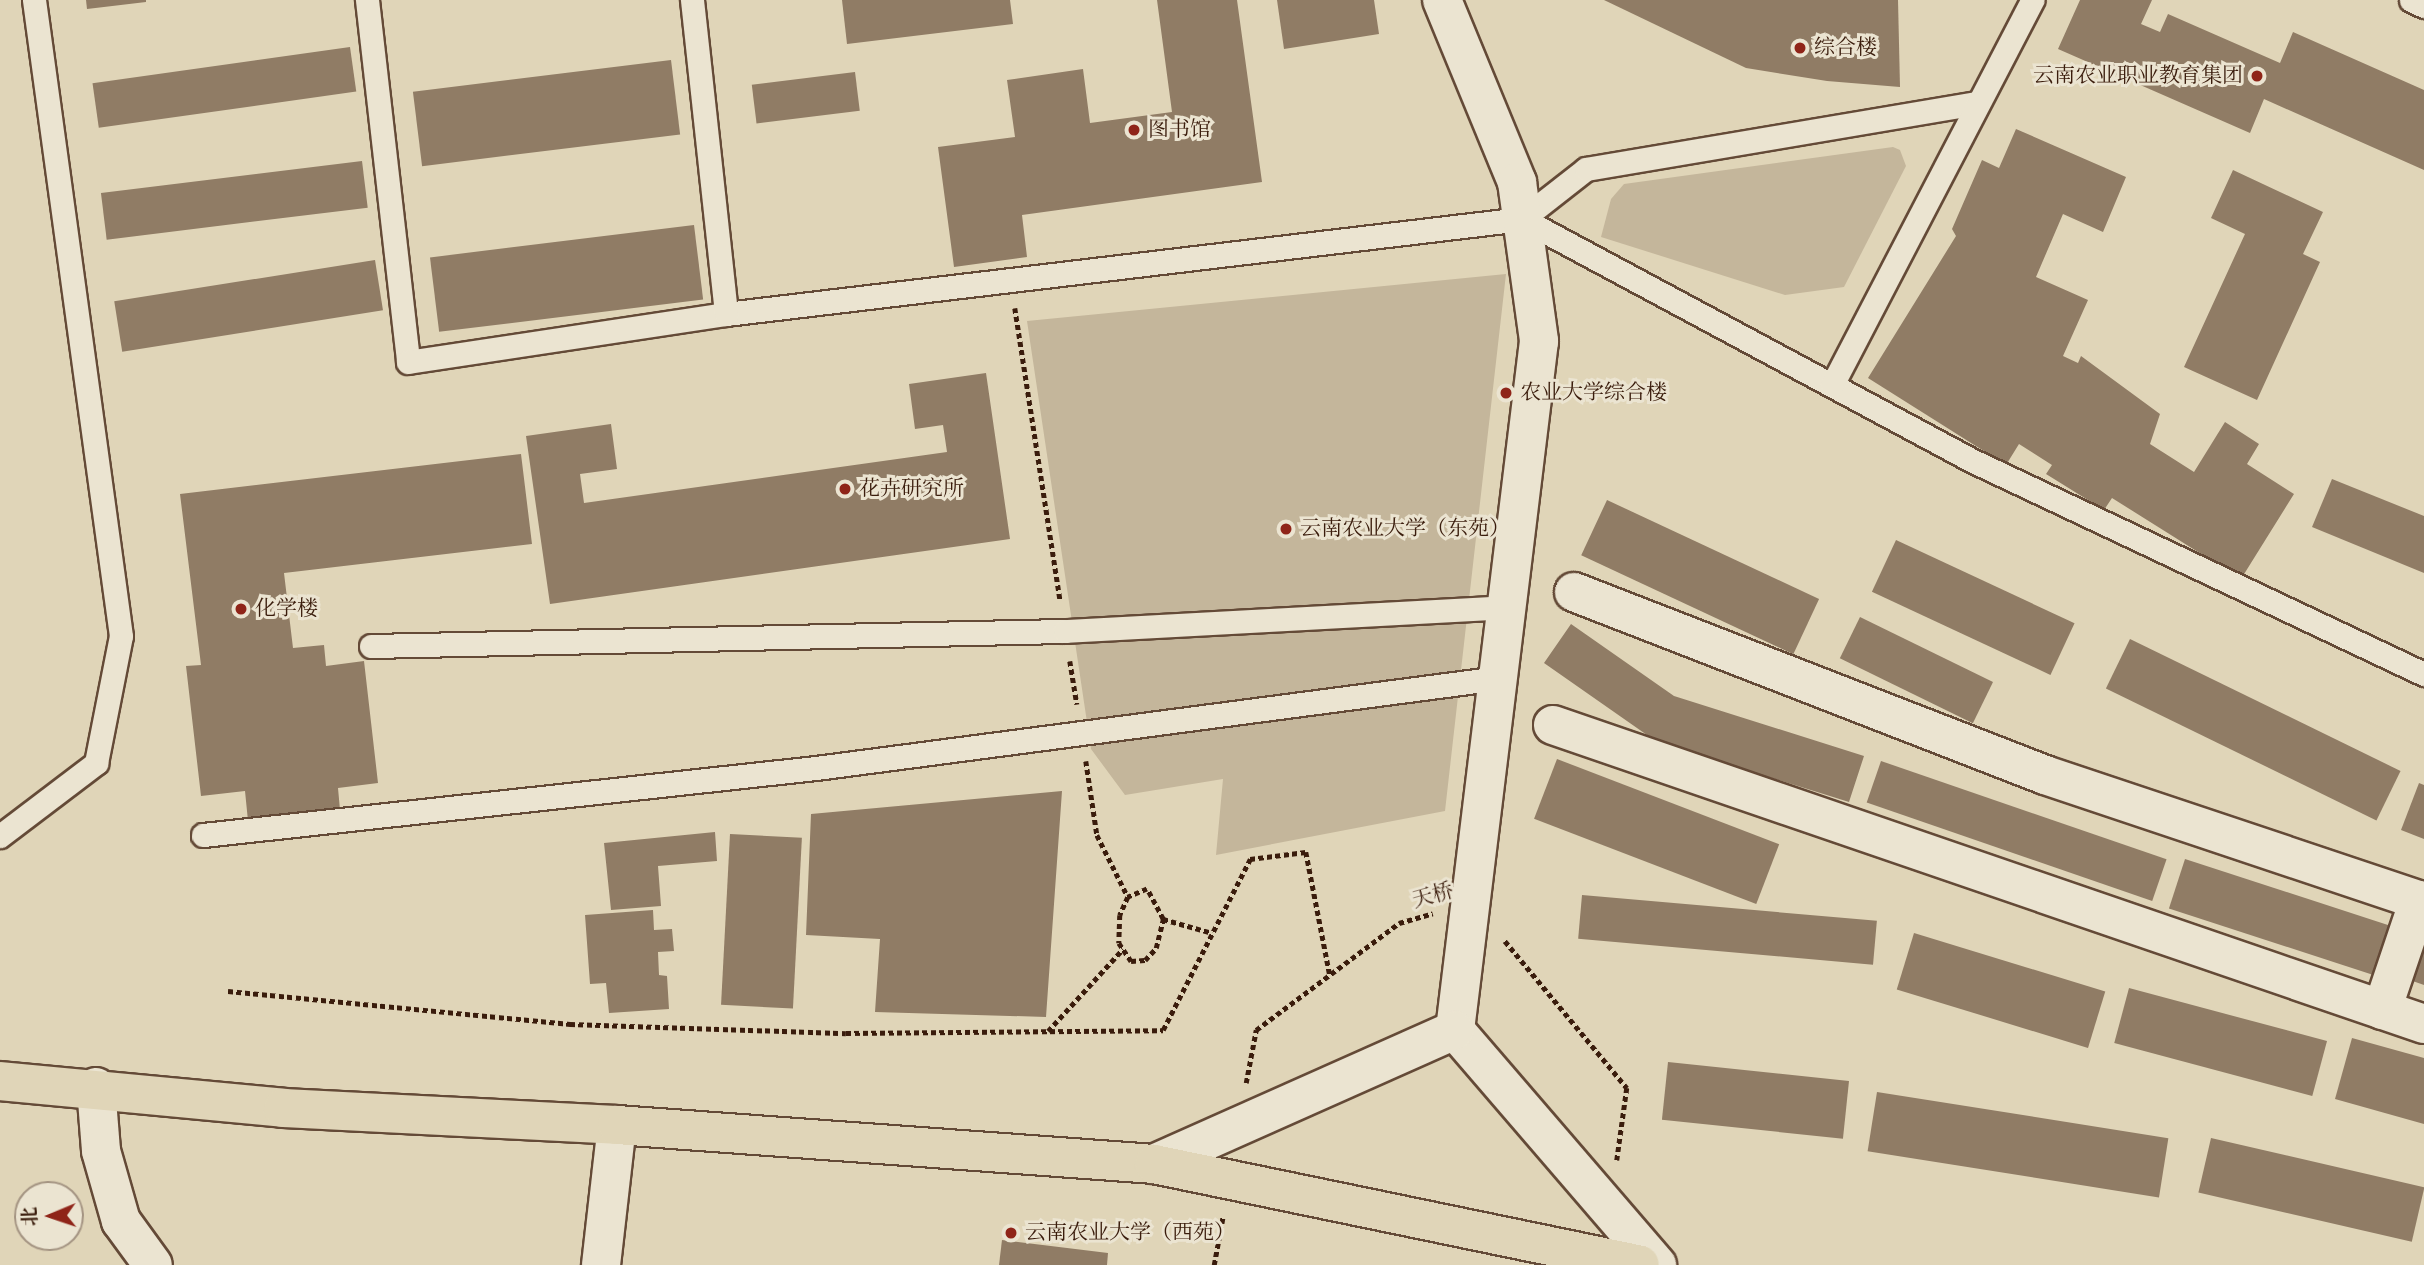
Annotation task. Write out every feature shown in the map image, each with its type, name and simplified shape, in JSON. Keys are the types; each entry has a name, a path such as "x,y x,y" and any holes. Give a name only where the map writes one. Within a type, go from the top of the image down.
{"main road":[{"path":"0,1081 96,1087 283,1108 617,1125 1154,1164 1640,1265"}],"street":[{"path":"1442,0 1517,182 1539,341 1455,1030 1657,1265"},
{"path":"1574,592 2045,775 2421,901 2382,1010"},
{"path":"1553,725 2424,1024"},
{"path":"1154,1164 1455,1030"},
{"path":"96,1087 101,1151 121,1222 153,1265"},
{"path":"601,1265 617,1125"}],"lane":[{"path":"0,836 96,763 121,636 34,0"},
{"path":"367,0 408,362 726,314 1522,219 1586,169 1976,103"},
{"path":"692,0 726,314"},
{"path":"1832,385 1976,103 2032,0"},
{"path":"2411,0 2424,6"},
{"path":"1522,219 1971,460 2424,674"},
{"path":"371,646 1065,631 1507,607"},
{"path":"203,835 817,768 1499,678"}],"path":[{"path":"1010,279 1097,835 1128,897"},
{"path":"228,991 570,1024 846,1033 1163,1030 1250,859 1306,852 1330,975"},
{"path":"1147,889 1163,919 1156,948 1145,960 1131,961 1124,949 1120,915 1128,897 1147,889"},
{"name":"天桥","path":"1238,1126 1255,1030 1399,923 1472,901 1627,1088 1610,1210"},
{"path":"1163,919 1212,933"},
{"path":"1048,1031 1124,949"},
{"path":"1214,1265 1229,1180"}],"shaded area":[{"path":"1893,147 1900,150 1906,166 1844,287 1785,295 1601,237 1611,199 1624,184"},
{"path":"1506,274 1445,811 1216,855 1223,779 1125,795 1091,749 1027,321"}],"building":[{"path":"86,0 146,0 146,2 87,9"},
{"path":"842,0 1010,0 1013,24 847,44"},
{"name":"图书馆","path":"1157,0 1237,0 1262,182 1022,215 1027,257 954,267 938,147 1015,137 1007,80 1083,69 1090,123 1172,112"},
{"path":"1277,0 1374,0 1379,34 1284,49"},
{"name":"综合楼","path":"1604,0 1898,0 1900,87 1827,81 1746,68"},
{"name":"云南农业职业教育集团","path":"2080,0 2152,0 2141,24 2160,32 2168,14 2280,63 2293,32 2424,90 2424,170 2264,99 2250,133 2058,49"},
{"path":"350,47 356,92 99,128 93,83"},
{"path":"671,60 680,134 422,166 413,92"},
{"path":"855,72 860,111 757,123 752,85"},
{"path":"2016,129 2126,177 2103,232 2063,214 2036,277 2088,300 2063,356 2078,363 2081,356 2160,414 2150,444 2194,472 2225,422 2259,444 2247,464 2294,494 2241,579 2112,498 2104,510 2046,474 2052,465 2019,444 2006,465 1868,378 1956,236 1952,229 1982,160 1999,168"},
{"path":"362,161 368,208 107,240 101,193"},
{"path":"2233,170 2323,212 2303,254 2320,262 2257,400 2184,367 2245,234 2211,218"},
{"path":"694,225 703,299 439,332 430,257"},
{"path":"375,260 383,310 122,352 114,301"},
{"name":"花卉研究所","path":"986,373 1010,539 550,604 526,436 611,424 617,469 580,474 584,503 947,452 943,425 915,429 909,384"},
{"name":"化学楼","path":"521,454 532,544 284,573 293,648 324,645 326,666 364,661 378,783 338,788 340,810 248,821 245,791 201,796 186,666 201,665 180,494"},
{"path":"2332,479 2424,516 2424,573 2312,527"},
{"path":"1607,500 1819,599 1793,654 1581,555"},
{"path":"1896,540 2075,623 2050,675 1872,592"},
{"path":"1860,617 1993,682 1973,723 1840,658"},
{"path":"1571,624 1674,696 1864,756 1849,802 1657,742 1544,663"},
{"path":"2130,639 2401,771 2376,820 2106,688"},
{"path":"1557,759 1779,844 1756,904 1534,819"},
{"path":"1881,761 2167,859 2152,901 1867,803"},
{"path":"2419,783 2424,785 2424,839 2401,830"},
{"path":"1062,791 1046,1017 875,1012 880,939 806,935 811,814"},
{"path":"715,832 717,861 658,866 661,906 611,910 604,843"},
{"path":"730,834 802,838 793,1009 721,1005"},
{"path":"2185,859 2393,927 2377,976 2169,908"},
{"path":"1582,895 1877,921 1873,965 1578,939"},
{"path":"653,910 654,930 672,929 674,951 658,952 659,975 667,976 669,1009 609,1013 606,983 590,984 585,915"},
{"path":"1914,933 2105,991 2088,1048 1897,989"},
{"path":"2424,937 2424,985 2407,979"},
{"path":"2129,988 2327,1041 2312,1096 2114,1043"},
{"path":"2352,1038 2424,1058 2424,1124 2335,1099"},
{"path":"1668,1062 1849,1081 1843,1139 1662,1120"},
{"path":"1877,1092 2168,1138 2159,1197 1868,1151"},
{"path":"2211,1138 2424,1187 2412,1242 2198,1193"},
{"path":"1002,1240 1108,1253 1107,1265 999,1265"}],"place":[{"name":"综合楼","path":"1800,48"},
{"name":"云南农业职业教育集团","path":"2257,76"},
{"name":"图书馆","path":"1134,130"},
{"name":"农业大学综合楼","path":"1506,393"},
{"name":"花卉研究所","path":"845,489"},
{"name":"云南农业大学（东苑）","path":"1286,529"},
{"name":"化学楼","path":"241,609"},
{"name":"云南农业大学（西苑）","path":"1011,1233"}]}
